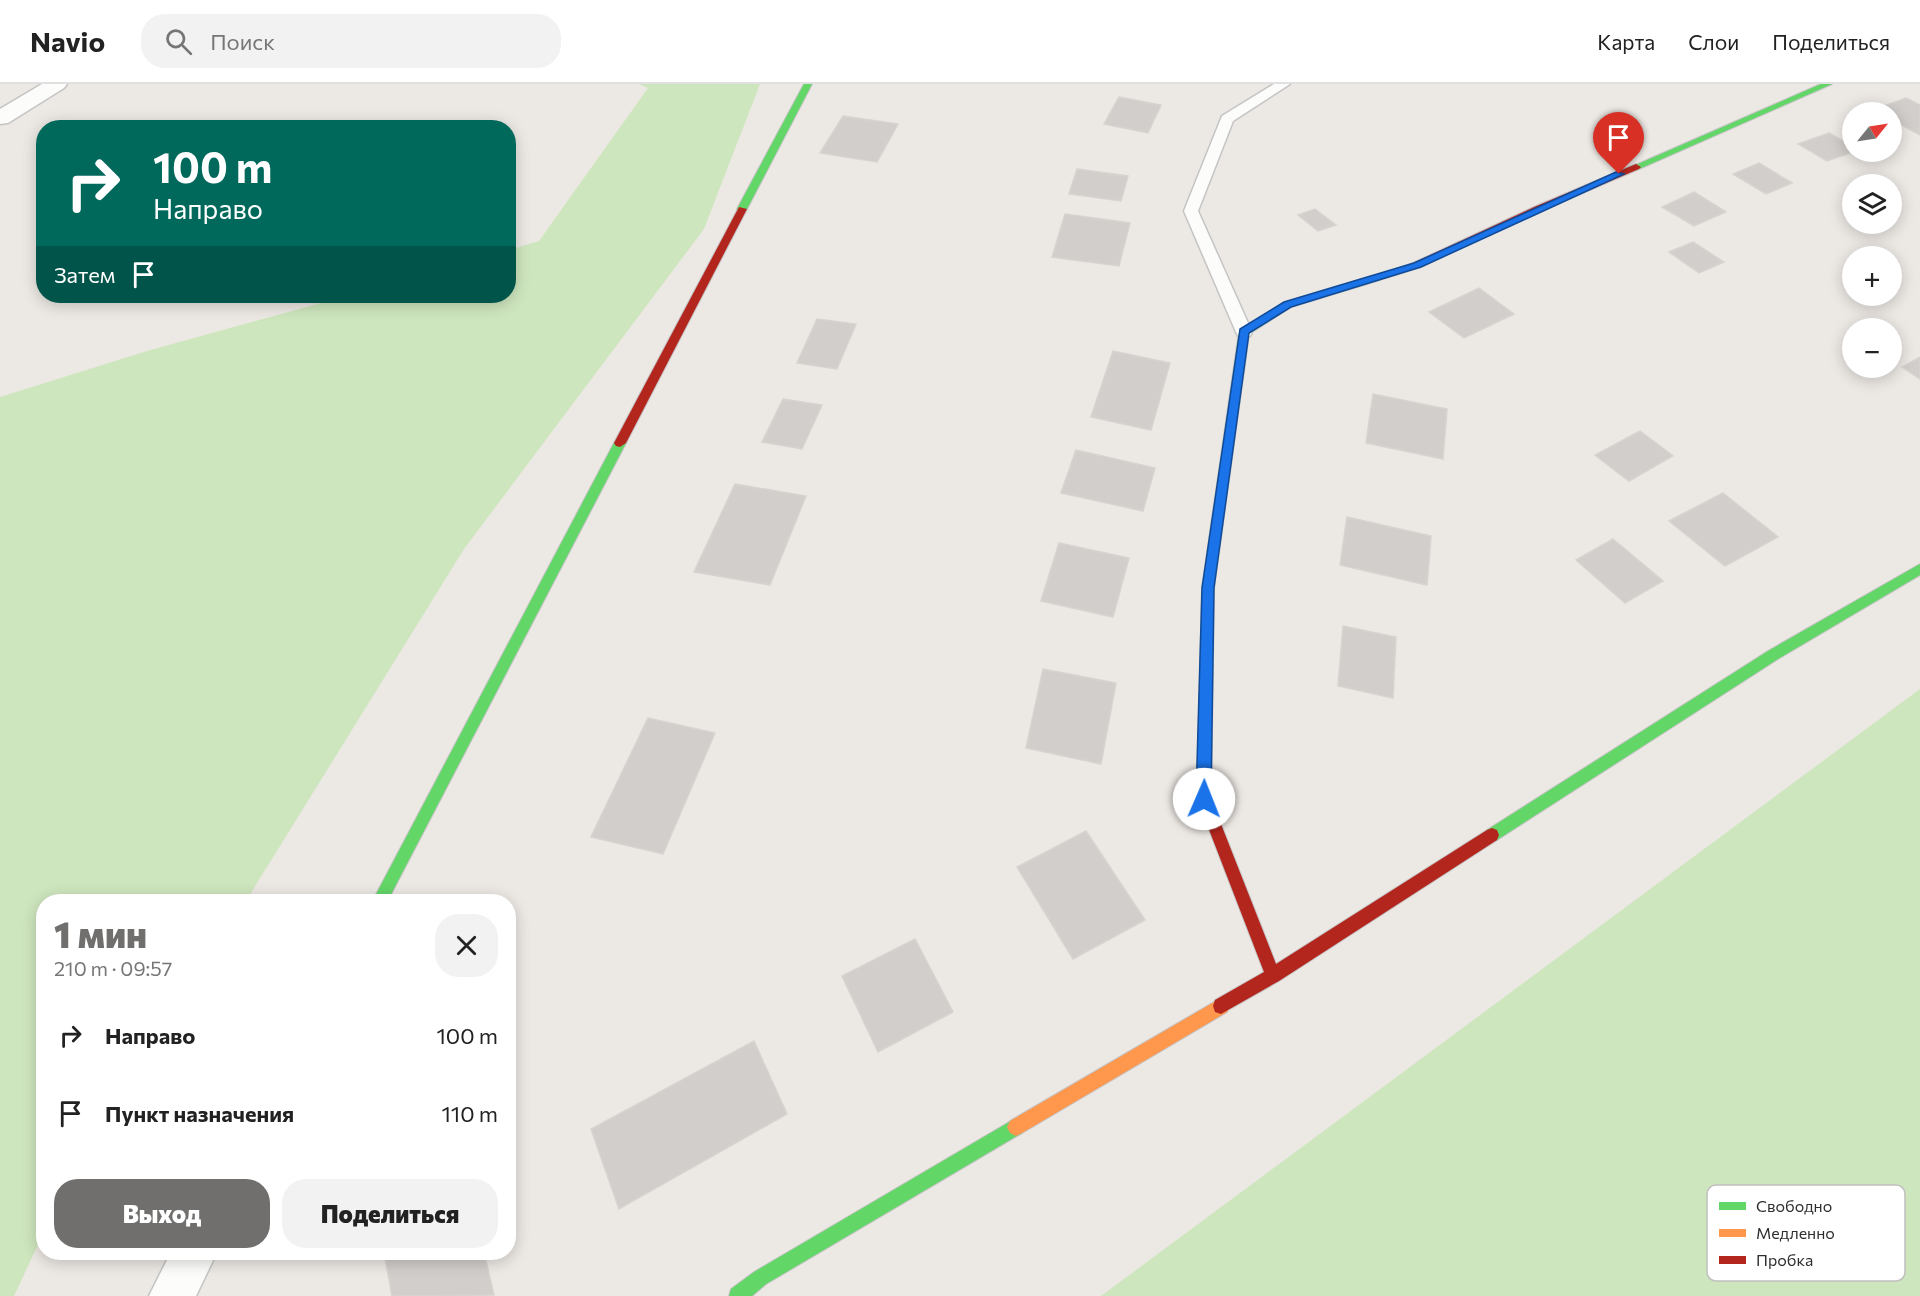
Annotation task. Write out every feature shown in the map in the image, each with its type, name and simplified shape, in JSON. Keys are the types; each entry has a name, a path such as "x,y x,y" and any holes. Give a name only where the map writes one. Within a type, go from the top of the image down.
{"street":[{"path":"0,118 57,84"},
{"path":"383,894 808,84"},
{"path":"1273,975 1204,799 1208,588 1244,332 1287,305 1418,265 1537,209 1824,85"},
{"path":"738,1296 760,1278 1273,975 1773,655 1920,569"},
{"path":"172,1296 191,1260"}],"lane":[{"path":"1244,332 1191,211 1227,119 1282,84"}],"green space":[{"path":"639,84 760,84 704,229 464,549 250,894 36,894 36,1249 14,1296 0,1296 0,397 147,351 321,303 516,303 516,248 539,241 648,88"},
{"path":"1920,689 1920,1296 1101,1296"}],"building":[{"path":"1119,97 1161,105 1148,133 1104,124"},
{"path":"1906,98 1920,105 1920,135 1902,125 1902,102 1895,102"},
{"path":"843,116 898,124 877,162 820,153"},
{"path":"1829,133 1842,140 1842,156 1827,161 1798,144"},
{"path":"1759,163 1792,183 1766,194 1733,174"},
{"path":"1077,169 1128,176 1121,201 1069,194"},
{"path":"1694,192 1726,212 1694,226 1662,207"},
{"path":"1315,209 1336,225 1318,231 1298,215"},
{"path":"1065,214 1130,223 1119,266 1052,257"},
{"path":"1693,242 1724,262 1699,273 1669,252"},
{"path":"1479,288 1514,314 1464,338 1429,312"},
{"path":"817,319 856,324 837,369 797,363"},
{"path":"1113,351 1170,363 1151,430 1091,417"},
{"path":"1920,357 1920,379 1902,367"},
{"path":"1373,394 1447,409 1443,459 1366,443"},
{"path":"783,399 822,405 802,449 762,442"},
{"path":"1640,431 1673,456 1629,481 1595,455"},
{"path":"1076,450 1155,468 1143,511 1061,493"},
{"path":"735,484 806,496 770,585 694,572"},
{"path":"1723,493 1778,537 1725,566 1669,521"},
{"path":"1347,517 1431,536 1427,585 1340,565"},
{"path":"1613,539 1663,581 1625,603 1576,560"},
{"path":"1059,543 1129,558 1113,617 1041,601"},
{"path":"1343,626 1396,637 1393,698 1338,686"},
{"path":"1043,669 1116,683 1101,764 1026,748"},
{"path":"648,718 715,733 663,854 591,837"},
{"path":"1086,831 1145,920 1073,959 1017,867"},
{"path":"915,939 953,1012 878,1052 842,976"},
{"path":"754,1041 787,1114 619,1209 591,1129"},
{"path":"385,1260 486,1260 494,1295 392,1296"}],"traffic: fast":[{"path":"742,209 808,84"},
{"path":"1636,167 1828,84"},
{"path":"1210,814 1204,799 1208,588 1244,332 1287,305 1376,278"},
{"path":"383,894 620,443"},
{"path":"1492,835 1773,655 1920,569"},
{"path":"738,1296 760,1278 1016,1127"}],"traffic: slow":[{"path":"1016,1127 1221,1006"}],"traffic: jam":[{"path":"1376,278 1417,265 1537,209 1636,167"},
{"path":"620,443 742,209"},
{"path":"1210,814 1273,975 1221,1006"},
{"path":"1273,975 1492,835"}],"route":[{"path":"1204,799 1208,588 1244,332 1287,305 1418,265 1537,209 1619,174"}]}
